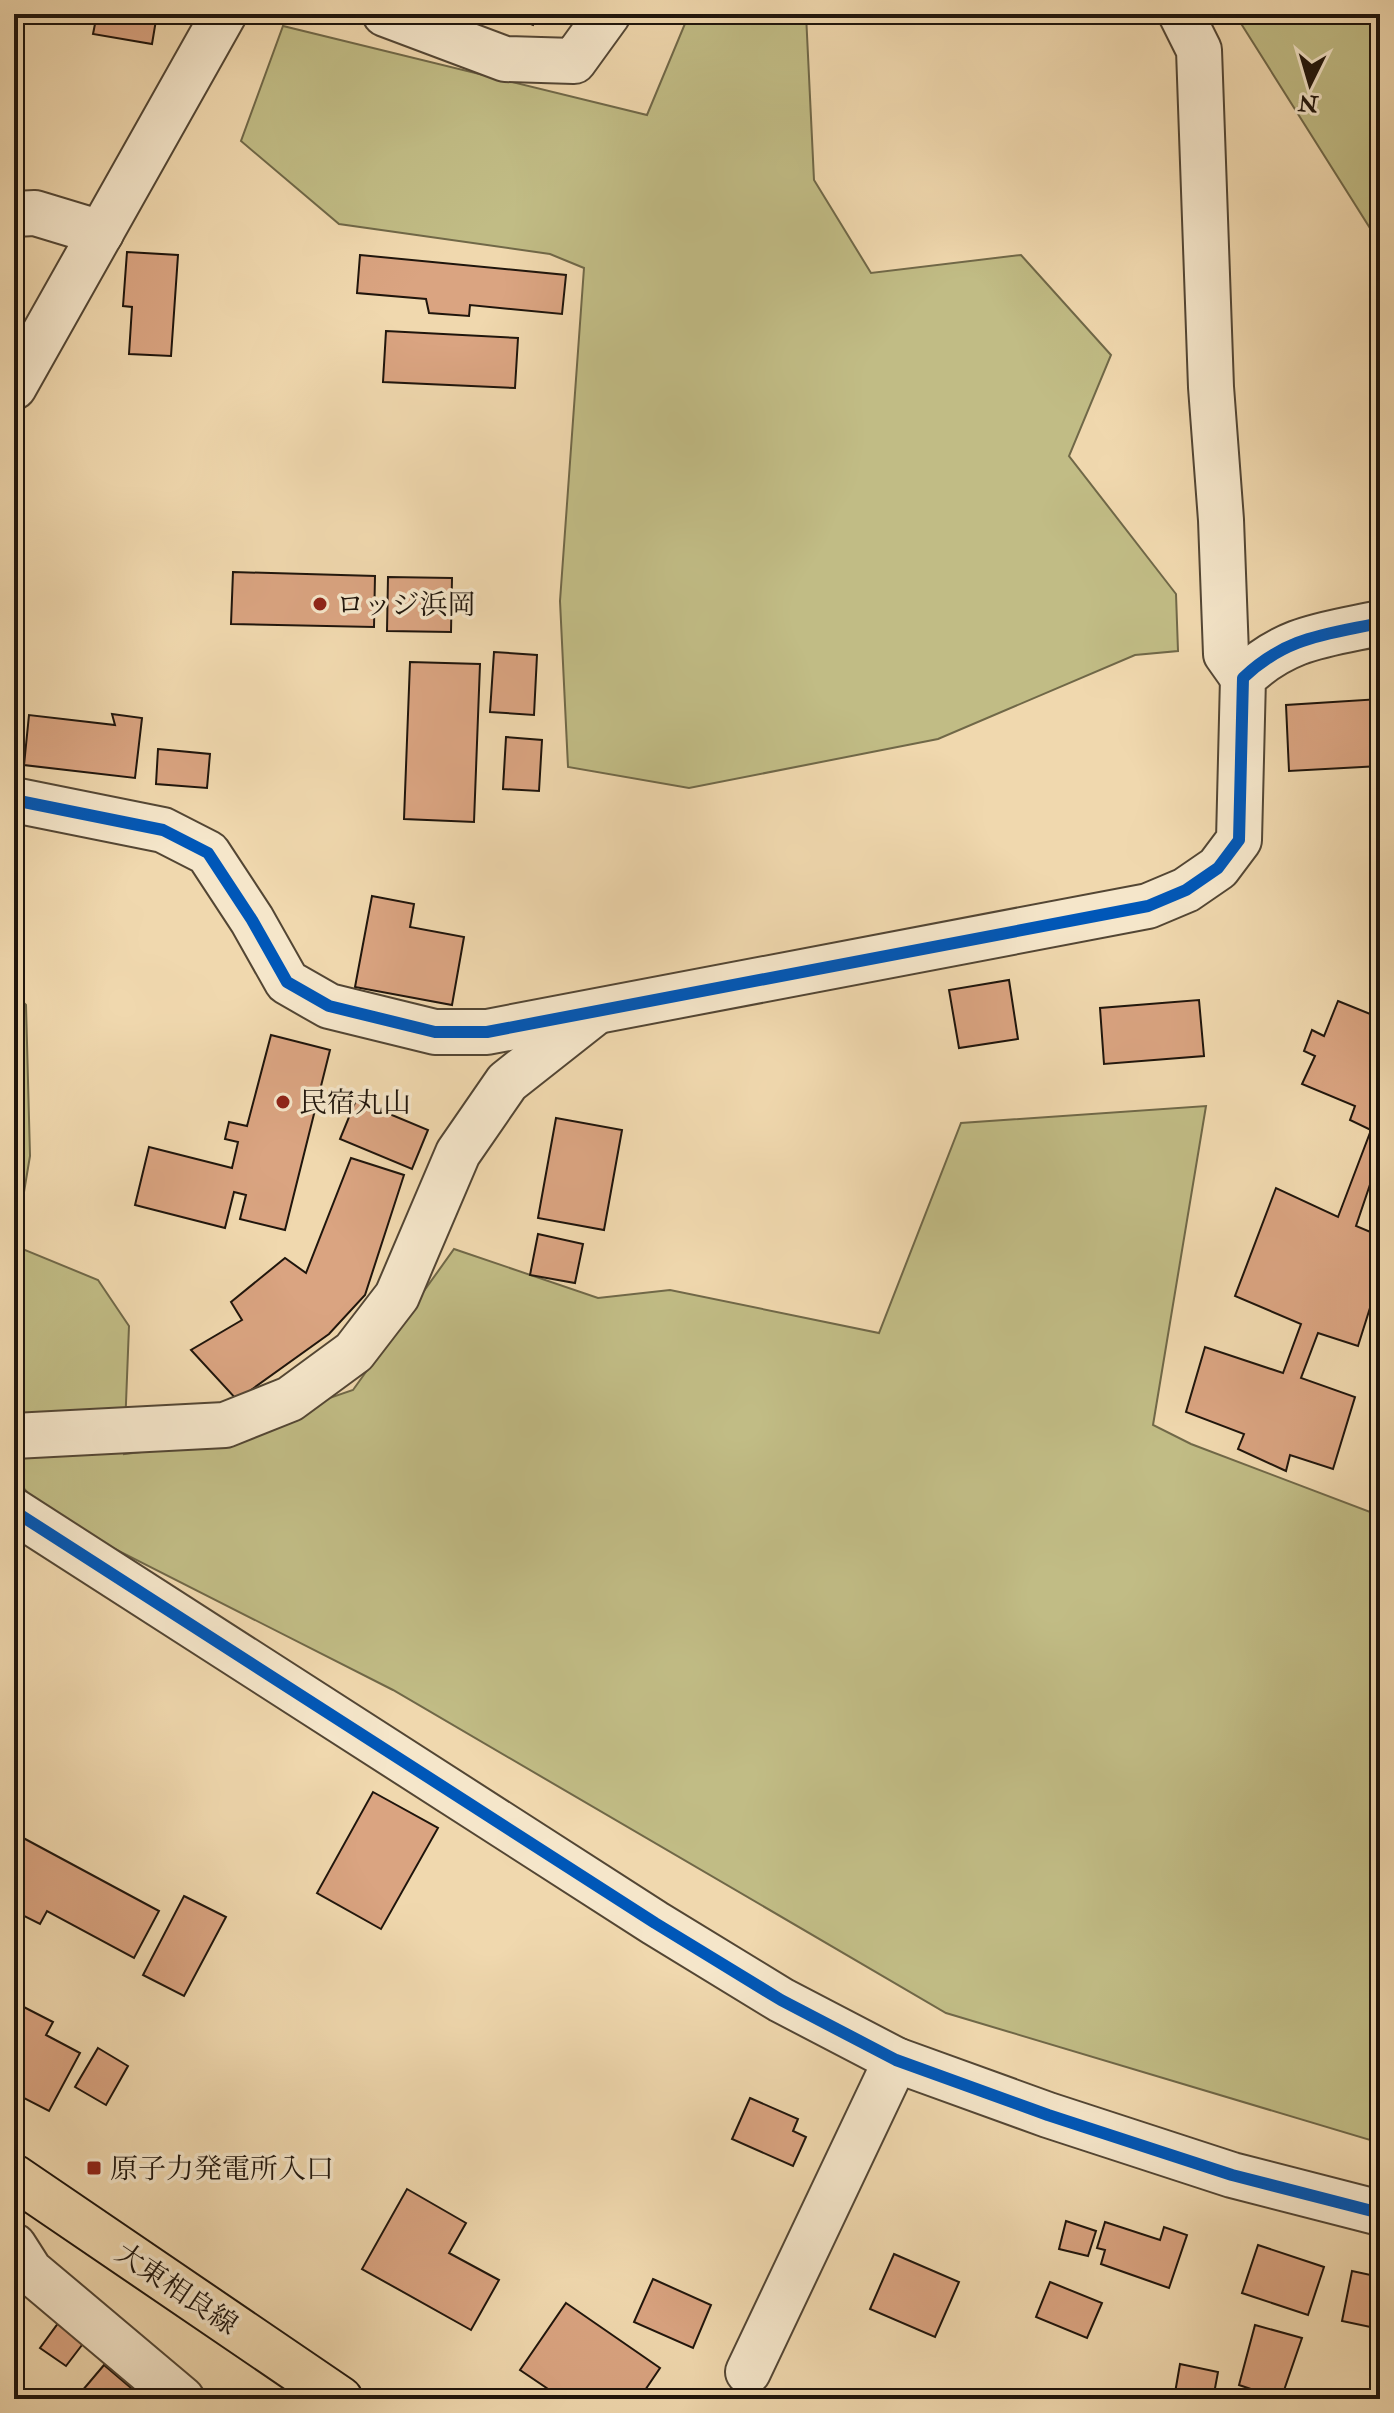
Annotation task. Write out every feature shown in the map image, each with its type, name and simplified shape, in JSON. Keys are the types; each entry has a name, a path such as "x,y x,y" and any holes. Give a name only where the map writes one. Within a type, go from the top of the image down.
{"main road":[{"name":"大東相良線","path":"14,2177 340,2399"}],"street":[{"path":"14,387 224,14"},
{"path":"385,14 505,59 574,61 608,14"},
{"path":"14,800 163,830 208,853 252,920 287,982 329,1006 435,1032 487,1032 1148,906 1186,890 1218,868 1239,840 1243,678 1226,654 1221,520 1211,387 1199,50 1181,14"},
{"path":"14,214 35,213 101,233"},
{"path":"1243,678 1264,658 1301,640 1380,623"},
{"path":"14,1436 225,1425 290,1399 354,1352 397,1296 458,1153 507,1082 597,1011"},
{"path":"14,1511 655,1923 781,2000 896,2060 1048,2115 1232,2175 1380,2213"},
{"path":"748,2372 896,2060"},
{"path":"14,2246 30,2271 182,2399"}],"shaded area":[{"path":"689,14 806,14 814,180 871,273 1021,255 1111,355 1069,456 1176,594 1178,651 1135,655 938,739 689,788 568,767 560,601 584,268 550,254 339,224 241,141 283,26 647,115"},
{"path":"1235,14 1380,14 1380,244"},
{"path":"14,993 26,1005 30,1156 15,1246 98,1280 129,1326 124,1454 190,1446 353,1390 454,1249 598,1298 670,1290 879,1333 961,1123 1206,1106 1153,1425 1191,1444 1370,1512 1380,1486 1380,2143 946,2013 393,1690 46,1514 14,1477"}],"building":[{"path":"97,14 157,14 152,44 93,34"},
{"path":"506,14 536,14 533,25"},
{"path":"127,252 178,255 171,356 129,354 132,307 123,306"},
{"path":"360,255 566,275 562,314 470,305 469,316 429,313 426,299 357,293"},
{"path":"386,331 518,338 515,388 383,382"},
{"path":"233,572 375,576 374,627 231,624"},
{"path":"388,577 452,578 451,632 387,631"},
{"path":"494,652 537,655 534,715 490,712"},
{"path":"410,662 480,664 474,822 404,819"},
{"path":"1380,699 1380,766 1289,771 1286,705"},
{"path":"112,714 142,718 135,778 24,765 29,715 115,725"},
{"path":"506,737 542,740 539,791 503,789"},
{"path":"158,749 210,754 207,788 156,784"},
{"path":"372,896 414,904 410,927 464,937 452,1005 355,987"},
{"path":"1009,980 1018,1039 959,1048 949,990"},
{"path":"1199,1000 1204,1056 1104,1064 1100,1008"},
{"path":"1338,1001 1380,1018 1380,1155 1356,1226 1380,1236 1380,1276 1358,1346 1318,1333 1301,1378 1355,1397 1333,1469 1290,1455 1286,1471 1238,1449 1244,1434 1186,1412 1205,1347 1283,1373 1301,1324 1235,1296 1276,1188 1338,1217 1371,1130 1350,1120 1355,1106 1302,1084 1315,1056 1304,1051 1312,1030 1324,1036"},
{"path":"271,1035 330,1050 285,1230 240,1219 246,1195 234,1192 225,1228 135,1205 149,1147 232,1168 238,1142 225,1139 229,1122 247,1126"},
{"path":"356,1100 428,1130 412,1169 340,1139"},
{"path":"556,1118 622,1130 604,1230 538,1218"},
{"path":"351,1158 404,1175 365,1295 329,1334 237,1400 191,1350 242,1320 231,1302 285,1258 306,1273"},
{"path":"538,1234 583,1244 575,1283 530,1275"},
{"path":"373,1792 438,1828 381,1929 317,1893"},
{"path":"14,1833 159,1911 134,1958 47,1911 40,1924 14,1911"},
{"path":"184,1896 226,1917 184,1996 143,1975"},
{"path":"14,2002 53,2022 46,2035 80,2053 49,2111 14,2093"},
{"path":"98,2048 128,2066 106,2105 75,2087"},
{"path":"750,2098 798,2119 793,2131 806,2137 793,2166 732,2139"},
{"path":"407,2189 466,2223 449,2253 499,2280 471,2330 362,2269"},
{"path":"1066,2221 1096,2231 1088,2256 1059,2249"},
{"path":"1105,2222 1160,2240 1164,2227 1187,2235 1169,2288 1101,2264 1105,2250 1097,2248"},
{"path":"1258,2245 1324,2267 1308,2315 1242,2293"},
{"path":"894,2254 959,2282 935,2337 870,2309"},
{"path":"1352,2271 1380,2277 1380,2329 1342,2321"},
{"path":"653,2279 711,2305 693,2348 634,2322"},
{"path":"1050,2282 1102,2303 1087,2338 1036,2317"},
{"path":"566,2303 660,2368 639,2399 563,2399 520,2370"},
{"path":"59,2322 85,2341 66,2366 40,2348"},
{"path":"1255,2325 1302,2338 1281,2399 1239,2385"},
{"path":"1180,2364 1218,2372 1213,2399 1175,2393"},
{"path":"104,2365 144,2399 91,2399 82,2391"}],"cycle path":[{"path":"14,800 163,830 208,853 252,920 287,982 329,1006 435,1032 487,1032 1148,906 1186,890 1218,868 1239,840 1243,678 1259,664 1290,646 1323,635 1380,623"},
{"path":"14,1511 655,1923 781,2000 896,2060 1048,2115 1232,2175 1380,2213"}],"place":[{"name":"ロッジ浜岡","path":"320,604"},
{"name":"民宿丸山","path":"283,1102"},
{"name":"原子力発電所入口","path":"94,2168"}]}
